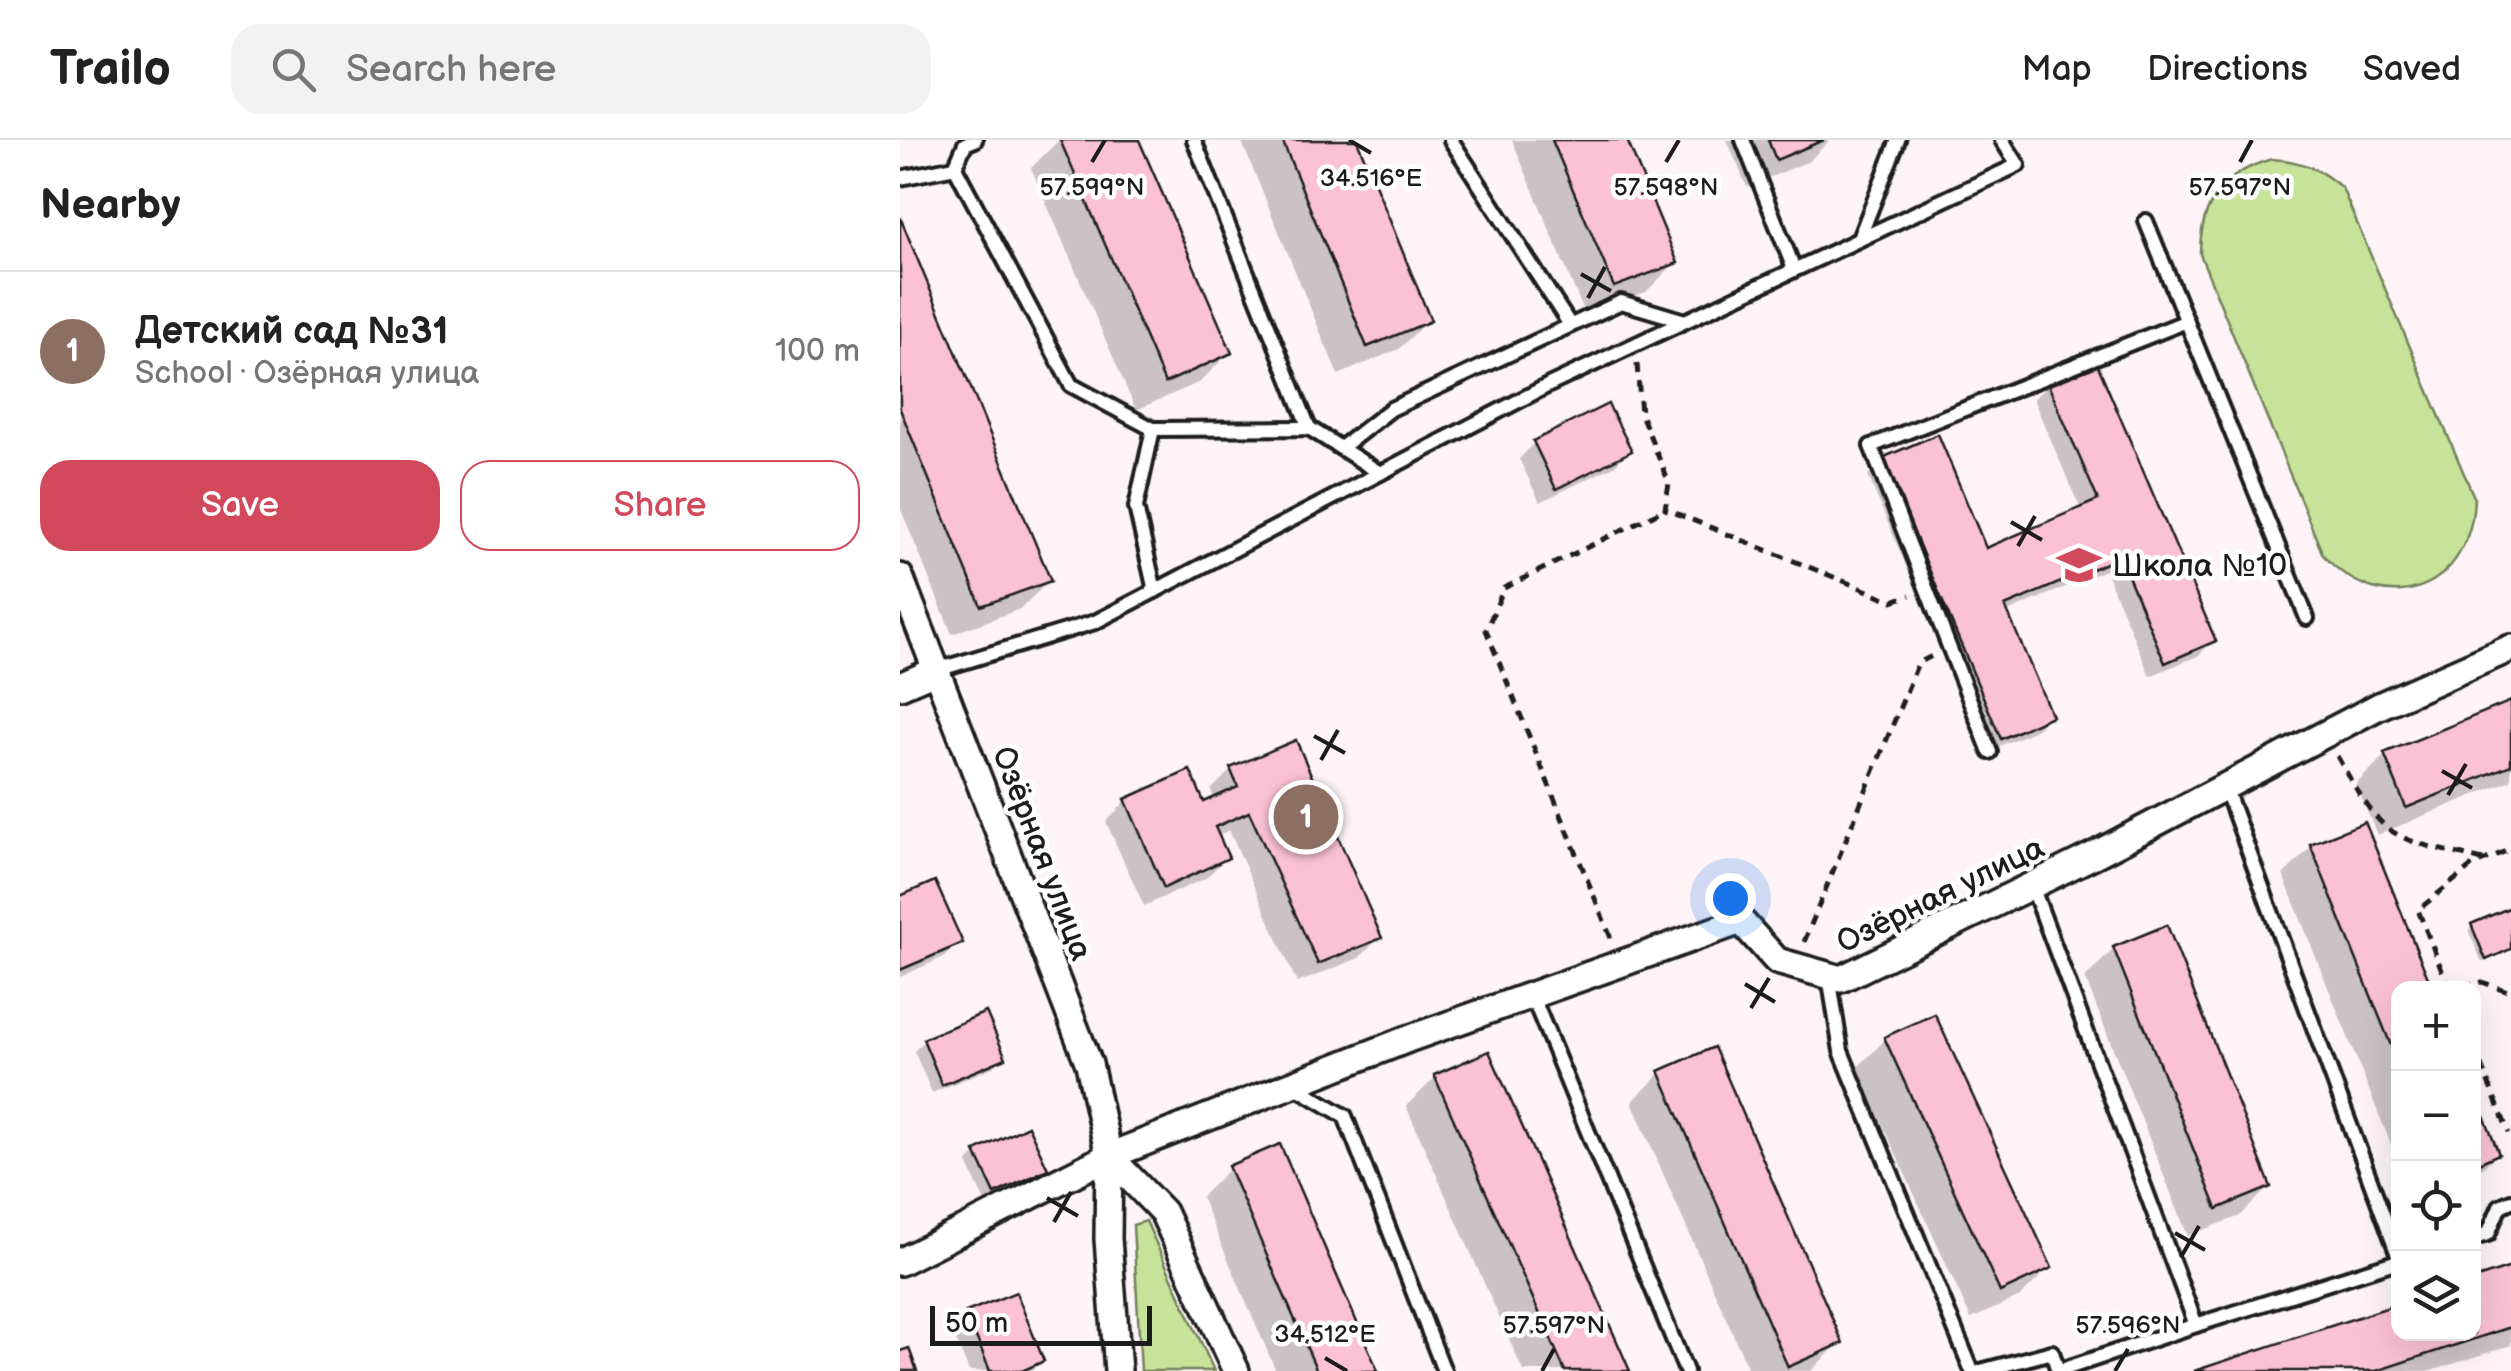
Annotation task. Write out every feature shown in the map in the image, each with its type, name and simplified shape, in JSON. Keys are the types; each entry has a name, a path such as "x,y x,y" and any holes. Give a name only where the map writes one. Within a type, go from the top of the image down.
{"street":[{"name":"Озёрная улица","path":"900,578 1089,1064 1109,1156 1108,1238 1118,1371"},
{"name":"Озёрная улица","path":"900,1262 1109,1156 1741,920 1777,961 1840,980 2032,886 2325,734 2511,648"},
{"path":"900,686 937,670"},
{"path":"1109,1156 1163,1212 1236,1371"}],"lane":[{"path":"955,168 965,144 974,140"},
{"path":"1194,140 1309,428"},
{"path":"1451,140 1570,326"},
{"path":"1743,140 1794,269"},
{"path":"1859,239 1898,140"},
{"path":"937,670 1096,622 1635,344 2018,164 2002,140"},
{"path":"900,178 955,168"},
{"path":"955,168 1071,385 1153,429 1309,428 1380,474"},
{"path":"2146,221 2307,618"},
{"path":"1341,448 1391,409 1621,302 1685,321"},
{"path":"1990,752 1871,446 2187,321"},
{"path":"1153,429 1136,507 1155,591"},
{"path":"2225,787 2395,1251"},
{"path":"2032,886 2196,1325"},
{"path":"1829,976 1840,1051 1972,1371"},
{"path":"1532,995 1686,1371"},
{"path":"1292,1085 1345,1116 1444,1371"},
{"path":"2481,1236 2488,1234 2500,1206 2511,1201"},
{"path":"1981,1371 2052,1352 2058,1371 2391,1260"}],"path":[{"path":"1635,344 1642,414 1668,483 1665,509"},
{"path":"1622,963 1486,630 1504,588 1665,509 1893,601 1927,588"},
{"path":"1796,966 1918,663 1950,648"},
{"path":"2325,734 2372,817 2398,839 2483,860"},
{"path":"2446,981 2418,910 2483,860 2511,849"},
{"path":"2481,982 2511,992"},
{"path":"2481,1065 2510,1134"}],"green space":[{"path":"2272,159 2310,167 2342,188 2474,497 2470,529 2458,555 2442,574 2421,586 2398,591 2373,588 2347,576 2323,555 2200,254 2204,220 2218,193 2240,173"},
{"path":"1146,1221 1214,1371 1141,1371 1133,1225"}],"building":[{"path":"1060,140 1139,140 1232,353 1165,383"},
{"path":"1282,140 1357,140 1431,321 1367,347"},
{"path":"1552,140 1627,140 1678,263 1614,287"},
{"path":"1768,140 1824,140 1776,160"},
{"path":"900,217 1051,581 981,606 900,409"},
{"path":"2096,361 2216,641 2165,663 2120,557 2005,606 2052,716 2001,739 1882,458 1938,434 1986,548 2098,500 2047,382"},
{"path":"1608,404 1632,451 1556,489 1533,441"},
{"path":"2511,701 2511,765 2406,808 2384,753"},
{"path":"1296,740 1382,938 1318,964 1249,812 1215,827 1229,858 1164,888 1125,799 1190,770 1204,802 1238,787 1230,768"},
{"path":"2365,822 2429,981 2391,981 2391,1046 2310,844"},
{"path":"935,881 963,943 900,970 900,896"},
{"path":"2511,907 2511,949 2486,960 2471,924"},
{"path":"2167,925 2271,1187 2217,1209 2113,947"},
{"path":"986,1012 1006,1058 942,1085 923,1039"},
{"path":"1935,1014 2052,1268 2000,1292 1884,1037"},
{"path":"1714,1047 1843,1343 1788,1367 1659,1071"},
{"path":"1489,1051 1630,1371 1565,1371 1434,1075"},
{"path":"2481,1109 2499,1154 2481,1162"},
{"path":"1028,1126 1048,1169 995,1194 975,1151"},
{"path":"1280,1144 1378,1371 1317,1371 1228,1166"},
{"path":"2511,1267 2511,1327 2481,1337 2481,1277"},
{"path":"1016,1292 1044,1361 1022,1371 990,1371 966,1312"},
{"path":"2391,1306 2391,1341 2468,1341 2376,1371 2194,1371"},
{"path":"909,1348 917,1371 900,1371 900,1351"}],"place":[{"name":"Школа №10","path":"2079,565"},
{"name":"Детский сад №31","path":"1306,817"}]}
